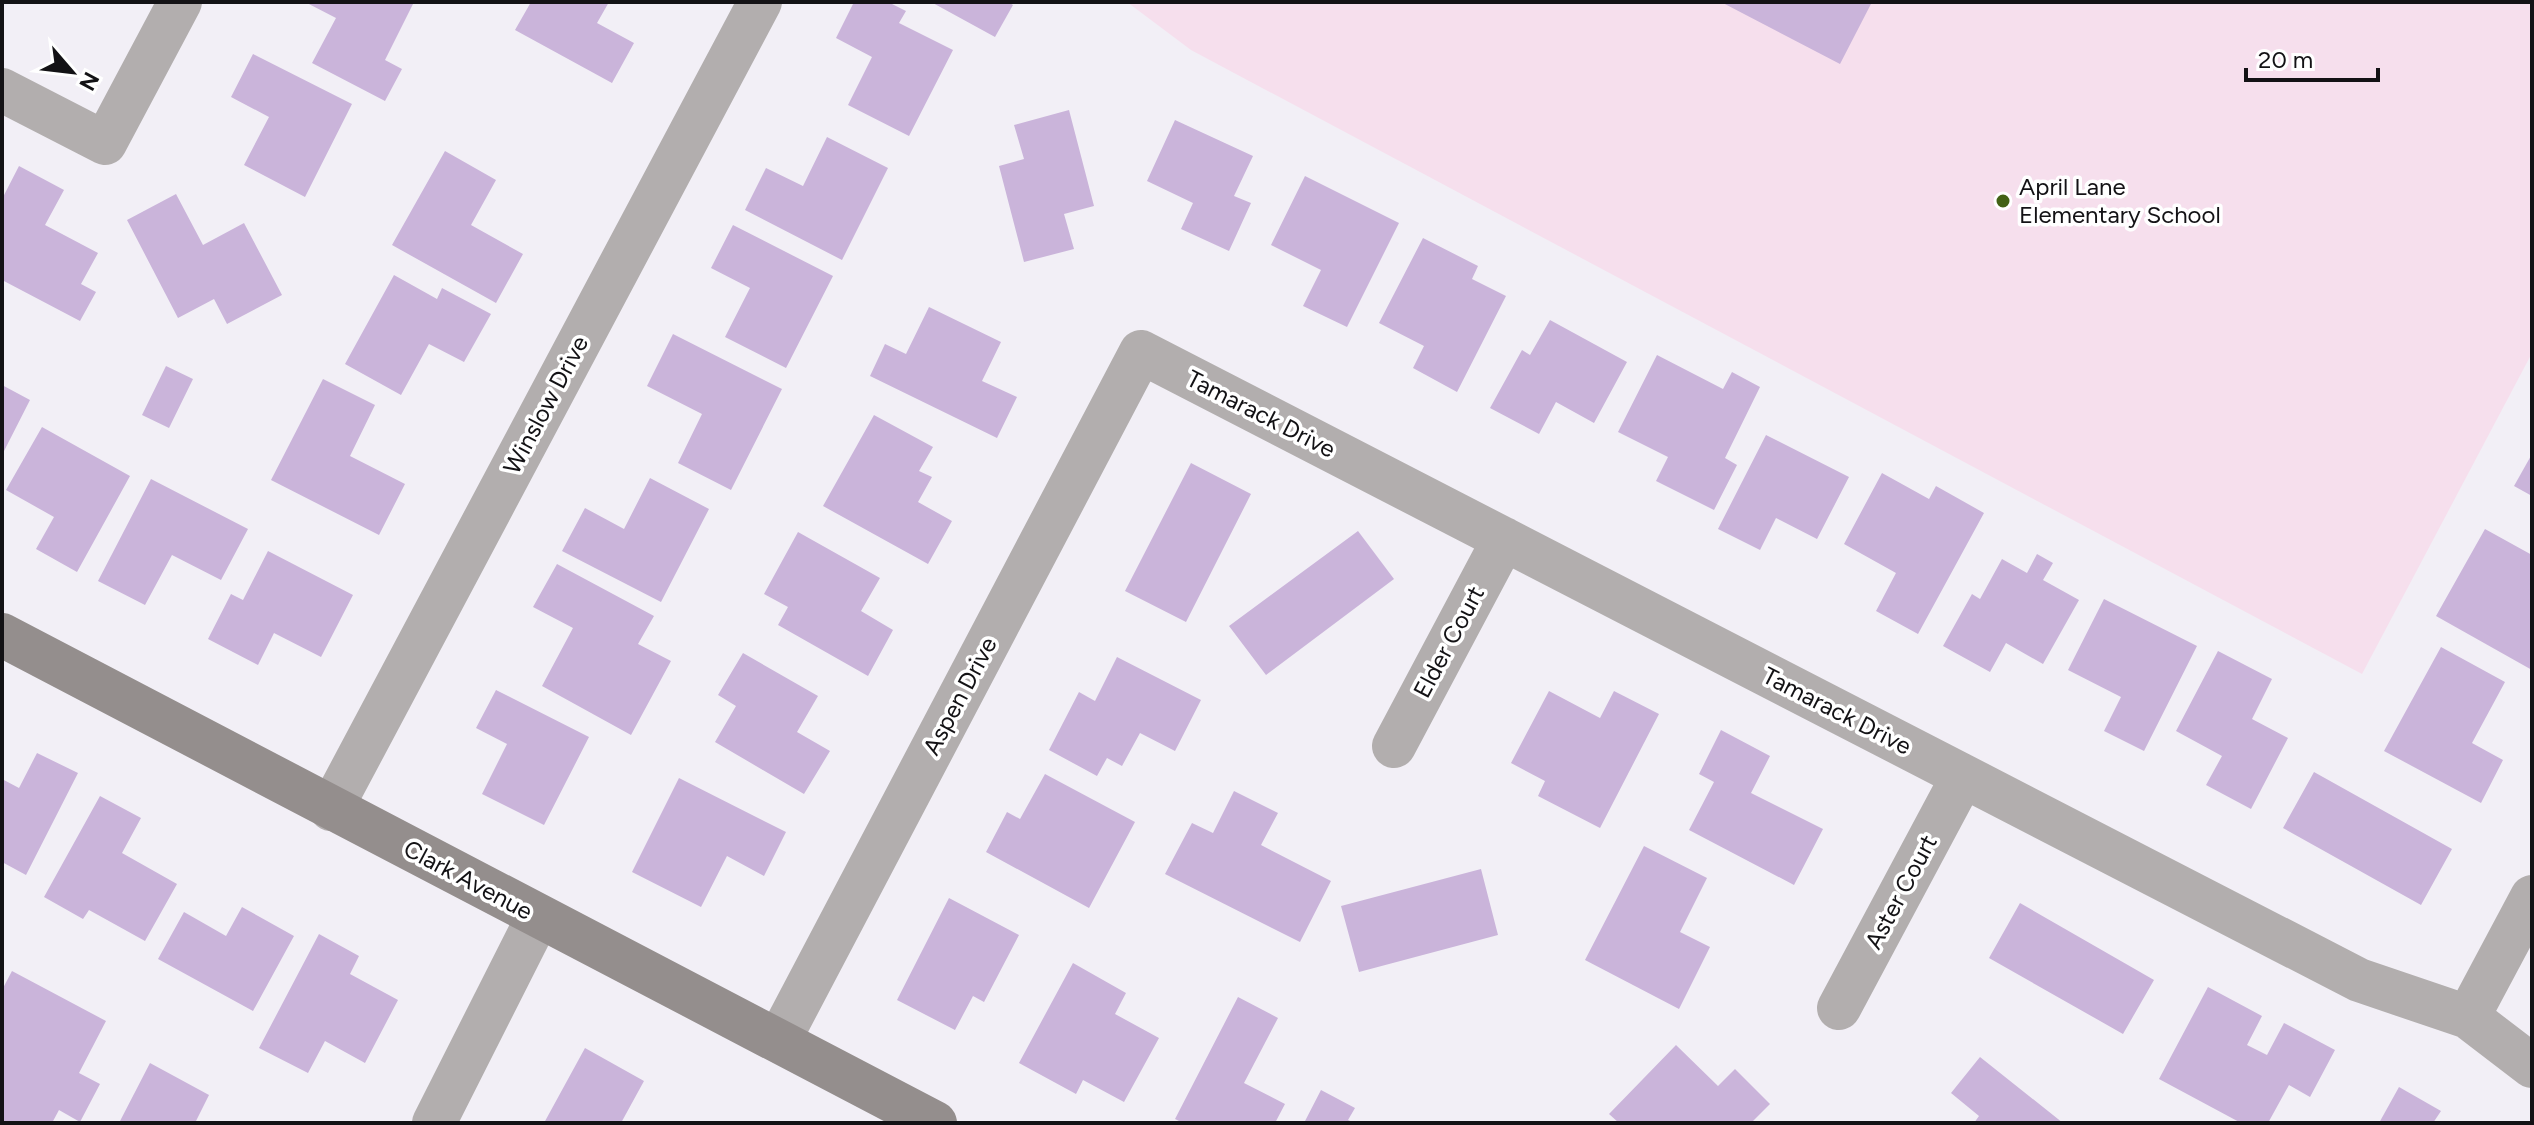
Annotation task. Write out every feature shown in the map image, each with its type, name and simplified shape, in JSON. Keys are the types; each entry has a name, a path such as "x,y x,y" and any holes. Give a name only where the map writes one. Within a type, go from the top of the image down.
{"street":[{"path":"2,90 105,143 180,2"},
{"name":"Winslow Drive","path":"331,809 760,2"},
{"name":"Tamarack Drive","path":"1141,352 2359,980 2468,1017 2532,1066"},
{"name":"Aspen Drive","path":"779,1040 1141,352"},
{"name":"Elder Court","path":"1394,746 1504,539"},
{"name":"Clark Avenue","path":"2,635 935,1123"},
{"name":"Aster Court","path":"1839,1008 1963,776"},
{"path":"2468,1017 2532,897"},
{"path":"434,1123 538,917"}],"shaded area":[{"name":"April Lane Elementary School","path":"1127,2 2532,2 2532,353 2362,674 1191,50"}],"building":[{"path":"305,2 414,2 385,60 402,69 385,101 312,63 336,18"},
{"path":"531,2 609,2 597,23 634,43 612,83 515,30"},
{"path":"854,2 888,2 906,11 899,23 953,50 909,136 848,105 872,57 836,38"},
{"path":"931,2 1008,2 1013,5 995,37"},
{"path":"1721,2 1872,2 1840,64"},
{"path":"253,54 352,104 305,197 244,165 269,117 231,97"},
{"path":"1069,110 1094,206 1064,214 1074,249 1024,262 999,166 1024,159 1014,125"},
{"path":"1175,120 1253,156 1234,196 1251,203 1229,251 1181,229 1193,203 1147,181"},
{"path":"827,137 888,168 842,260 745,210 766,168 803,186"},
{"path":"445,151 496,180 471,225 523,254 496,303 392,245"},
{"path":"19,166 64,190 45,225 98,253 81,284 96,292 80,321 2,280 2,199"},
{"path":"1305,176 1399,223 1347,327 1303,306 1321,270 1271,245"},
{"path":"176,194 203,245 244,223 282,295 227,324 214,299 178,318 127,220"},
{"path":"733,225 833,276 786,368 725,337 750,288 711,268"},
{"path":"1423,238 1478,266 1472,279 1506,296 1457,392 1413,368 1424,346 1379,323"},
{"path":"394,275 437,299 442,288 491,314 464,362 429,344 401,395 345,364"},
{"path":"929,307 1001,342 982,381 1017,397 997,438 870,376 885,344 906,354"},
{"path":"1550,320 1627,362 1594,423 1556,402 1539,434 1490,408 1522,350 1530,355"},
{"path":"673,334 782,389 731,490 678,463 702,414 647,386"},
{"path":"1657,355 1723,389 1732,372 1760,387 1725,458 1737,465 1714,510 1656,481 1668,457 1618,432"},
{"path":"166,366 193,379 169,428 142,415"},
{"path":"323,379 375,405 350,456 405,484 379,535 271,480"},
{"path":"2,385 30,400 2,455"},
{"path":"874,415 933,447 919,471 932,477 918,502 952,521 928,564 823,506"},
{"path":"42,427 130,476 77,572 36,549 54,517 6,490"},
{"path":"1766,435 1849,477 1817,539 1776,518 1760,550 1718,529"},
{"path":"2532,454 2532,496 2514,486"},
{"path":"1191,463 1251,494 1186,622 1125,591"},
{"path":"1882,473 1929,499 1936,486 1984,513 1918,634 1876,611 1896,573 1844,544"},
{"path":"650,478 709,509 661,602 562,551 585,508 624,529"},
{"path":"151,479 248,529 221,580 172,555 145,605 98,581"},
{"path":"2485,529 2532,555 2532,670 2436,616"},
{"path":"1358,531 1394,579 1266,675 1229,626"},
{"path":"798,532 880,578 861,611 893,630 868,676 778,625 788,607 764,594"},
{"path":"268,551 353,595 321,657 274,633 258,665 208,639 231,594 243,600"},
{"path":"2037,554 2053,563 2043,580 2079,600 2043,664 2006,643 1990,672 1943,646 1972,594 1980,599 2002,559 2027,573"},
{"path":"557,564 654,616 638,644 671,661 631,735 542,686 573,628 533,607"},
{"path":"2104,599 2197,646 2144,751 2104,731 2121,697 2068,670"},
{"path":"2441,647 2505,682 2472,743 2503,760 2481,803 2384,751"},
{"path":"2218,651 2272,679 2252,719 2288,738 2251,809 2206,785 2222,756 2176,731"},
{"path":"743,653 818,696 797,732 830,751 804,794 715,742 736,706 718,695"},
{"path":"1117,657 1201,700 1175,751 1140,733 1122,766 1107,758 1097,776 1049,750 1079,692 1095,701"},
{"path":"496,690 589,737 544,825 482,794 507,744 476,728"},
{"path":"1549,691 1600,718 1614,691 1659,714 1600,828 1538,796 1545,781 1511,763"},
{"path":"1721,730 1770,756 1751,793 1823,829 1794,885 1689,830 1714,782 1699,774"},
{"path":"37,753 78,773 26,875 2,862 2,779 19,788"},
{"path":"2314,772 2452,849 2421,905 2283,828"},
{"path":"1045,774 1135,822 1089,908 986,852 1007,812 1020,819"},
{"path":"679,778 786,832 764,876 727,856 701,907 632,872"},
{"path":"1234,791 1278,813 1261,845 1331,881 1300,942 1165,874 1192,823 1213,833"},
{"path":"100,796 141,818 122,853 177,884 145,941 89,910 83,919 44,897"},
{"path":"1644,846 1707,878 1680,932 1710,947 1679,1009 1585,960"},
{"path":"1481,869 1498,935 1359,972 1341,906"},
{"path":"949,898 1019,935 984,1002 973,996 955,1030 897,1000"},
{"path":"2020,903 2154,980 2123,1034 1989,958"},
{"path":"242,907 294,936 253,1011 158,959 184,912 226,936"},
{"path":"319,934 359,956 350,974 398,1000 365,1063 325,1041 308,1073 259,1048"},
{"path":"1073,963 1126,993 1115,1014 1159,1038 1124,1102 1083,1080 1076,1094 1019,1063"},
{"path":"12,971 106,1021 79,1073 100,1084 80,1122 59,1110 52,1123 2,1123 2,990"},
{"path":"2208,987 2262,1016 2247,1045 2267,1055 2284,1023 2335,1050 2310,1097 2289,1085 2268,1123 2241,1123 2159,1079"},
{"path":"1238,997 1278,1018 1244,1083 1285,1104 1275,1123 1183,1123 1175,1119"},
{"path":"1676,1045 1718,1086 1735,1069 1770,1104 1751,1123 1619,1123 1609,1114"},
{"path":"585,1048 644,1081 621,1123 544,1123"},
{"path":"1980,1057 2063,1123 1974,1123 1979,1116 1951,1093"},
{"path":"150,1063 209,1095 195,1123 119,1123"},
{"path":"2399,1087 2441,1111 2433,1123 2379,1123"},
{"path":"1321,1090 1355,1108 1348,1120 1355,1123 1304,1123"}],"place":[{"name":"April Lane Elementary School","path":"2003,201"}]}
